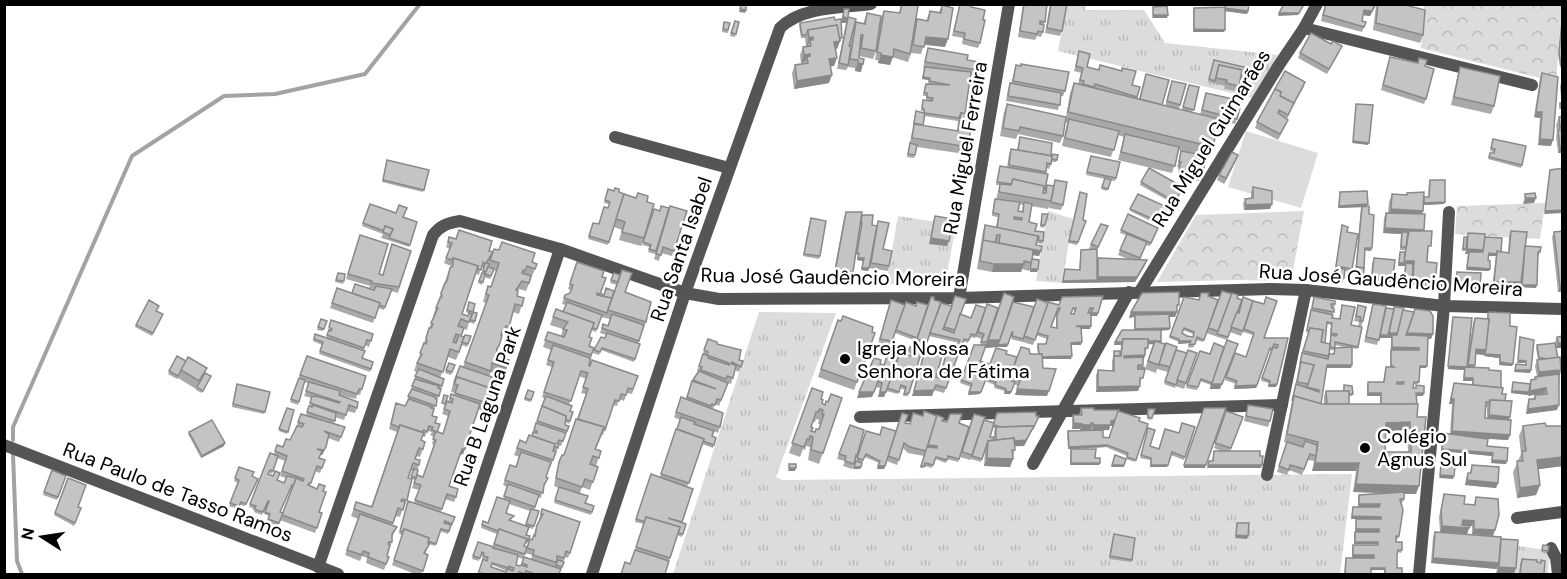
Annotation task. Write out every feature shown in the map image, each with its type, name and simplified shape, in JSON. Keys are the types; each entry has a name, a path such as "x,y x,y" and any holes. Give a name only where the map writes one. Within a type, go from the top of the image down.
{"street":[{"name":"Rua Santa Isabel","path":"592,574 685,293 780,28 787,21 808,13 871,4"},
{"name":"Rua Miguel Ferreira","path":"959,298 1009,4"},
{"name":"Rua Miguel Guimarães","path":"1033,464 1134,293 1304,28 1317,4"},
{"path":"1304,28 1532,85"},
{"path":"615,137 729,168"},
{"path":"1419,574 1449,212"},
{"name":"Rua José Gaudêncio Moreira","path":"318,567 433,235 440,226 460,221 560,249 685,293 719,299 959,298 1271,289 1306,290 1443,306 1563,309"},
{"name":"Rua B Laguna Park","path":"451,574 560,249"},
{"path":"1267,475 1306,290"},
{"path":"860,417 1282,405"},
{"name":"Rua Paulo de Tasso Ramos","path":"4,445 338,574"},
{"path":"1517,518 1563,512"},
{"path":"1554,553 1556,574"}],"green space":[{"path":"1086,4 1085,10 1144,10 1165,43 1278,55 1252,98 1058,51 1067,5"},
{"path":"1424,5 1562,5 1556,82 1421,48"},
{"path":"1246,131 1318,153 1301,208 1228,187"},
{"path":"1545,203 1540,239 1455,234 1457,206"},
{"path":"1048,211 1073,219 1062,283 1036,281"},
{"path":"1304,211 1291,281 1157,282 1196,215"},
{"path":"898,216 956,225 945,285 886,284"},
{"path":"759,312 836,313 776,477 783,480 1352,474 1340,574 673,574"},
{"path":"1518,546 1541,549 1541,552 1550,549 1548,574 1515,574"}],"building":[{"path":"741,4 746,5 746,10 740,9"},
{"path":"902,4 918,6 910,54 894,49 893,57 881,55 877,52 884,11 900,13"},
{"path":"960,4 972,5 971,7 985,10 980,43 964,39 965,33 954,31"},
{"path":"1024,4 1047,4 1045,22 1040,21 1040,24 1044,25 1043,32 1038,31 1037,34 1020,31"},
{"path":"1051,4 1067,4 1062,31 1047,28"},
{"path":"1225,4 1249,4 1248,11 1225,8 1225,30 1194,29 1194,8 1225,7"},
{"path":"1284,4 1304,4 1299,13 1279,13"},
{"path":"1326,4 1375,4 1372,11 1364,10 1362,21 1366,22 1364,27 1323,15"},
{"path":"1378,4 1409,4 1409,6 1425,10 1423,35 1376,23"},
{"path":"942,5 953,8 948,39 926,37 924,47 913,45 917,19 928,21 930,11 941,13"},
{"path":"1167,6 1168,15 1153,15 1153,7"},
{"path":"844,9 849,9 848,17 856,19 849,46 851,47 848,65 839,63 848,18 843,17"},
{"path":"867,13 881,16 876,51 861,48 863,35 861,35 859,58 864,59 863,64 858,63 858,60 850,59 856,22 865,24"},
{"path":"834,17 835,20 841,19 842,38 839,38 837,25 808,30 806,35 802,35 800,23"},
{"path":"1562,20 1563,64 1561,64 1559,53"},
{"path":"735,21 739,22 736,34 731,33"},
{"path":"724,22 730,23 728,30 723,29"},
{"path":"837,25 840,41 834,42 837,58 829,59 832,75 797,81 795,65 808,63 807,57 810,56 810,54 804,55 803,47 811,46 810,40 813,40 813,37 809,38 808,30"},
{"path":"1311,33 1331,44 1333,41 1342,46 1329,69 1300,53"},
{"path":"928,48 968,55 967,60 986,63 984,71 925,62"},
{"path":"1079,51 1090,54 1087,67 1099,70 1100,65 1122,71 1122,68 1136,71 1132,85 1140,87 1137,97 1095,84 1094,87 1083,84 1084,81 1080,80 1083,68 1076,66"},
{"path":"1390,57 1418,63 1419,58 1427,60 1425,66 1434,69 1426,99 1383,85"},
{"path":"1214,60 1248,68 1243,89 1238,88 1242,70 1219,65 1215,81 1209,79"},
{"path":"1021,64 1069,72 1065,91 1013,81 1016,65 1021,66"},
{"path":"1219,65 1242,70 1239,86 1216,78"},
{"path":"925,67 971,72 965,114 961,113 959,118 925,113 923,125 914,123 916,111 924,113 923,100 932,101 933,98 927,97 927,93 924,93 926,84 950,85 929,81 930,78 923,77"},
{"path":"1460,67 1500,76 1494,106 1454,97"},
{"path":"1285,71 1305,82 1293,105 1294,103 1280,96 1281,92 1275,89"},
{"path":"1542,73 1558,77 1553,140 1540,139 1542,112 1536,112"},
{"path":"1146,74 1169,80 1162,105 1140,99"},
{"path":"1172,81 1186,84 1180,105 1167,101"},
{"path":"1010,83 1061,93 1060,105 1008,96"},
{"path":"1074,83 1219,119 1213,147 1068,112"},
{"path":"1189,85 1199,87 1194,110 1183,107"},
{"path":"1275,89 1281,92 1280,96 1294,103 1288,115 1279,110 1278,113 1288,120 1280,134 1257,122"},
{"path":"1206,93 1242,101 1237,119 1202,110"},
{"path":"1007,104 1066,117 1063,136 1020,127 1019,131 1003,128"},
{"path":"1356,104 1373,105 1369,143 1353,141"},
{"path":"961,113 973,115 968,147 912,138 914,124 958,131"},
{"path":"1563,116 1563,127 1560,128 1559,117"},
{"path":"1069,119 1119,131 1114,150 1065,138"},
{"path":"1558,130 1563,130 1563,148 1560,148"},
{"path":"1125,134 1179,147 1175,166 1121,152"},
{"path":"1020,137 1052,143 1051,154 1058,155 1057,160 1052,159 1052,156 1018,150"},
{"path":"1493,139 1526,146 1522,165 1489,157 1495,149 1491,148"},
{"path":"910,143 917,145 915,155 908,154"},
{"path":"1011,149 1052,156 1051,164 1047,163 1046,172 1009,165"},
{"path":"1181,151 1197,154 1194,172 1179,168"},
{"path":"1232,152 1238,155 1226,178 1219,175"},
{"path":"1091,156 1120,162 1116,178 1087,172"},
{"path":"1198,159 1206,161 1201,176 1196,175"},
{"path":"387,160 429,170 424,190 383,180"},
{"path":"1000,166 1048,174 1045,190 1044,186 1013,179 1011,184 997,182"},
{"path":"1149,168 1183,187 1175,202 1141,182"},
{"path":"1563,168 1563,210 1545,211 1550,170"},
{"path":"1105,178 1111,180 1108,189 1102,187"},
{"path":"1013,179 1044,186 1043,193 1046,193 1047,185 1054,186 1051,201 999,192 1000,184 1011,185"},
{"path":"1055,180 1067,182 1063,205 1051,202"},
{"path":"1430,180 1445,180 1445,202 1424,203 1424,197 1429,197"},
{"path":"1253,187 1272,191 1272,204 1246,205 1245,199 1253,198"},
{"path":"615,188 624,194 609,242 589,236 593,223 599,224 604,207 608,208 610,202 605,200 608,189 614,191"},
{"path":"1367,191 1368,204 1339,206 1340,192"},
{"path":"1080,192 1087,194 1083,220 1086,221 1078,242 1069,241"},
{"path":"1424,192 1423,211 1391,209 1392,194 1407,195 1407,193"},
{"path":"638,193 648,196 647,202 654,204 644,238 622,232 625,222 616,219 624,194 636,198"},
{"path":"1535,193 1536,198 1525,198 1525,194"},
{"path":"1138,194 1167,207 1160,222 1130,209"},
{"path":"995,199 1020,202 1018,211 1023,212 1024,202 1032,204 1029,222 1037,224 1035,231 1044,232 1043,241 1038,240 1038,236 997,228 999,214 993,213"},
{"path":"370,204 396,213 399,205 407,208 403,217 417,222 410,245 389,238 393,229 385,226 384,231 363,223"},
{"path":"661,206 669,208 656,251 649,249 651,245 643,242 654,209 660,211"},
{"path":"670,206 687,211 674,251 663,247 661,255 656,254"},
{"path":"1369,206 1369,214 1374,215 1372,248 1365,248 1364,268 1357,267 1356,270 1362,207"},
{"path":"846,212 862,212 853,272 835,272"},
{"path":"1386,213 1425,214 1424,230 1385,228"},
{"path":"1042,214 1048,214 1045,225 1041,225"},
{"path":"1128,214 1158,228 1151,243 1121,230"},
{"path":"862,215 873,215 872,225 877,226 869,268 862,268 864,258 858,258 859,253 857,253"},
{"path":"935,216 953,219 949,241 931,238"},
{"path":"811,218 826,221 820,256 804,254"},
{"path":"878,221 889,223 883,249 892,251 889,266 871,263"},
{"path":"1101,224 1108,226 1098,247 1091,244"},
{"path":"985,225 1038,236 1036,245 1042,246 1041,251 999,243 1000,235 997,235 995,243 983,241"},
{"path":"1342,225 1348,227 1347,232 1358,234 1352,269 1336,266"},
{"path":"385,226 393,229 390,235 383,232"},
{"path":"459,230 492,241 489,251 493,252 486,263 489,264 486,272 483,271 485,263 483,262 481,270 478,266 446,258 452,243 448,242 449,237 456,239"},
{"path":"1409,231 1432,231 1427,262 1437,263 1435,282 1413,280 1414,261 1404,261"},
{"path":"1511,231 1527,232 1521,282 1494,282 1497,251 1509,253"},
{"path":"1563,231 1563,286 1560,286 1554,232"},
{"path":"1402,232 1408,232 1406,247 1401,247"},
{"path":"1468,233 1485,234 1484,250 1467,249"},
{"path":"1127,234 1147,242 1140,258 1120,250"},
{"path":"360,235 388,244 379,274 383,275 392,244 411,251 399,287 371,283 372,281 348,274"},
{"path":"1464,237 1467,237 1466,249 1463,249"},
{"path":"1485,237 1502,238 1501,252 1489,253 1490,269 1467,267 1469,252 1483,252"},
{"path":"983,240 1033,250 1032,263 1024,261 1024,264 994,264 980,261"},
{"path":"502,242 535,253 532,262 537,264 535,269 527,266 525,271 523,270 522,273 531,276 529,283 522,281 516,290 518,291 517,296 524,298 522,306 515,304 509,327 506,326 502,331 496,356 509,360 506,368 492,363 491,371 465,362 489,295 486,294 488,286 491,287 499,263 490,260 494,249 499,250"},
{"path":"1525,246 1541,247 1538,252 1537,285 1522,285"},
{"path":"1097,249 1097,280 1063,281 1065,269 1080,270 1081,250"},
{"path":"1400,252 1405,252 1404,263 1399,263"},
{"path":"453,258 478,266 462,314 468,316 469,313 472,314 469,322 461,319 458,326 464,328 461,336 464,337 459,352 450,349 443,372 417,363 424,343 426,344 429,328 433,324 431,323 450,268 453,266","holes":["456,334 459,335 456,343 453,342"]},
{"path":"1098,258 1147,260 1137,277 1098,277"},
{"path":"1374,258 1395,260 1393,277 1372,275"},
{"path":"1032,259 1039,260 1038,269 1030,269"},
{"path":"577,262 604,271 602,277 606,278 600,294 597,293 597,295 612,298 607,313 564,298 570,293 573,285 570,284"},
{"path":"1406,263 1413,264 1412,282 1404,281"},
{"path":"488,267 494,269 491,276 485,274"},
{"path":"1357,267 1364,268 1363,280 1356,279"},
{"path":"1336,268 1345,269 1344,278 1335,276"},
{"path":"622,270 632,273 625,292 651,302 646,322 608,310"},
{"path":"1457,272 1481,273 1480,287 1456,287"},
{"path":"338,273 345,274 344,281 336,280"},
{"path":"482,273 485,274 483,282 479,281"},
{"path":"614,273 620,275 618,282 611,280"},
{"path":"355,284 374,290 376,286 392,289 385,307 352,293"},
{"path":"337,288 380,303 375,318 332,303"},
{"path":"606,288 614,291 612,298 602,296"},
{"path":"1222,291 1232,294 1218,331 1208,328"},
{"path":"1179,292 1177,312 1131,312 1142,293"},
{"path":"1004,293 1014,297 1000,340 988,340"},
{"path":"1201,293 1209,293 1208,296 1218,300 1204,340 1197,337 1195,344 1189,345 1191,341 1179,341 1170,336 1184,297 1199,300","holes":["1184,328 1194,332 1193,337 1182,333"]},
{"path":"1232,293 1238,295 1237,298 1242,300 1228,337 1217,334"},
{"path":"955,296 966,299 955,330 944,327"},
{"path":"1103,296 1098,313 1091,313 1091,326 1076,326 1081,327 1082,342 1071,343 1072,356 1042,357 1042,354 1039,354 1038,344 1046,344 1048,336 1037,333 1048,302 1059,305 1062,297","holes":["1058,308 1060,308 1057,315 1057,328 1051,327"]},
{"path":"931,297 941,302 927,342 917,339"},
{"path":"1243,297 1253,301 1243,331 1231,327 1237,312 1239,313"},
{"path":"1266,297 1277,301 1264,338 1288,338 1277,384 1269,385 1270,381 1262,378 1273,347 1277,348 1278,345 1274,344 1272,349 1270,348 1257,385 1235,386 1237,381 1226,377 1235,353 1246,357 1254,333 1244,329 1253,301 1264,304"},
{"path":"1314,297 1335,301 1335,304 1331,304 1334,312 1312,308"},
{"path":"1037,299 1048,303 1035,340 1024,336"},
{"path":"149,300 159,306 156,311 163,314 153,333 136,325"},
{"path":"891,300 905,305 892,341 880,339"},
{"path":"469,302 475,304 473,312 467,310"},
{"path":"567,302 602,315 597,329 592,328 594,323 563,312"},
{"path":"906,302 916,306 917,302 928,305 917,338 896,330"},
{"path":"1013,302 1034,307 1023,339 1012,336 1012,332 1008,344 998,345"},
{"path":"941,303 952,306 943,329 954,333 960,314 971,318 976,305 986,308 976,335 971,334 969,340 964,339 962,345 958,344 960,340 930,333"},
{"path":"987,304 998,308 987,342 981,342 984,334 978,332"},
{"path":"1373,304 1386,306 1379,340 1366,337"},
{"path":"1342,305 1355,307 1351,325 1362,327 1358,347 1335,342 1335,348 1330,347 1331,335 1336,336 1337,334 1331,333 1332,323 1327,322 1325,343 1321,342 1323,330 1310,328 1307,330 1311,310 1340,319"},
{"path":"1358,305 1366,307 1363,321 1360,321 1361,317 1356,316"},
{"path":"1394,307 1404,308 1398,333 1389,333"},
{"path":"1386,308 1394,309 1388,335 1380,335"},
{"path":"556,309 594,323 589,337 592,338 589,346 594,348 591,355 545,340 548,332 564,337 567,330 563,329 568,322 553,317"},
{"path":"1415,309 1430,311 1433,316 1433,334 1407,333"},
{"path":"1403,310 1414,312 1406,335 1428,336 1427,366 1420,366 1419,382 1414,382 1413,388 1416,388 1416,385 1424,386 1424,393 1416,393 1417,404 1381,404 1381,393 1368,393 1368,382 1384,382 1386,367 1394,367 1391,365 1391,350 1419,350 1419,348 1392,347 1392,335 1397,335"},
{"path":"473,312 477,313 475,321 470,320"},
{"path":"1488,312 1510,313 1510,326 1517,327 1513,364 1500,362 1500,355 1485,354"},
{"path":"612,314 644,325 639,341 602,328 603,324 608,326"},
{"path":"1169,314 1170,328 1135,329 1135,315"},
{"name":"Igreja Nossa Senhora de Fátima","path":"843,316 873,327 872,332 875,333 857,382 821,369 838,320 841,321"},
{"path":"1453,317 1472,318 1467,367 1448,366"},
{"path":"1475,318 1489,319 1486,350 1476,349 1475,365 1468,365"},
{"path":"321,319 327,321 324,329 318,327"},
{"path":"331,320 373,334 371,341 367,340 364,348 327,335 332,329 329,327"},
{"path":"1310,328 1323,330 1321,342 1330,344 1329,356 1303,351"},
{"path":"1122,330 1161,330 1161,341 1123,339 1123,342 1115,342"},
{"path":"607,333 640,344 635,359 602,348 600,352 594,350 601,337 605,338"},
{"path":"315,334 365,351 362,358 373,362 371,369 320,351 323,342 314,339"},
{"path":"465,335 471,336 468,344 462,342"},
{"path":"1563,336 1563,343 1558,343 1557,337"},
{"path":"1520,337 1534,340 1531,370 1515,370 1516,364 1526,365 1526,361 1518,360"},
{"path":"708,339 717,344 741,350 739,360 743,361 741,367 732,362 731,364 736,365 733,378 727,376 726,379 701,370 702,367 699,366 703,354 729,365 729,363 707,355 708,352 704,350"},
{"path":"1123,339 1148,339 1145,355 1124,356 1124,358 1143,357 1143,365 1138,365 1138,369 1145,369 1143,378 1140,378 1140,386 1098,387 1098,370 1114,371 1114,356 1121,356"},
{"path":"1227,340 1238,344 1222,384 1211,384"},
{"path":"1155,341 1165,344 1159,365 1148,361"},
{"path":"1166,343 1177,347 1170,367 1159,364"},
{"path":"1214,343 1224,347 1212,383 1201,379 1198,387 1187,385 1200,351 1210,354"},
{"path":"1555,343 1558,358 1539,358 1537,345"},
{"path":"553,345 590,358 589,366 592,360 638,376 633,389 628,388 626,395 621,394 619,401 615,400 605,430 604,427 578,419 588,389 583,387 588,373 581,371 571,401 544,392 554,362 548,360"},
{"path":"974,345 986,345 980,361 990,364 996,348 1017,357 1009,380 1015,382 1011,392 995,385 996,382 986,379 981,392 969,392 972,384 961,380"},
{"path":"910,347 923,347 909,393 904,394 906,387 901,385 899,392 887,388 895,373 900,352 911,356"},
{"path":"1021,347 1029,349 1030,354 1042,354 1043,368 1056,369 1049,391 1017,389 1020,381 1010,377"},
{"path":"1352,347 1352,365 1327,365 1321,404 1294,396 1292,401 1296,384 1319,392 1319,390 1307,387 1314,365 1301,362 1300,364 1302,353 1328,359 1329,354 1334,354 1335,348"},
{"path":"889,349 900,351 886,392 880,392 882,383 878,381 874,392 859,392 874,358 881,360 880,364 884,365"},
{"path":"925,350 942,356 936,377 939,378 947,352 958,355 946,388 936,385 934,390 914,391"},
{"path":"1176,350 1187,353 1176,385 1165,381"},
{"path":"1188,350 1197,353 1186,383 1177,380"},
{"path":"1114,351 1120,351 1120,356 1114,356"},
{"path":"177,356 186,361 178,376 169,371"},
{"path":"307,356 366,376 362,389 359,389 357,394 300,375"},
{"path":"188,357 207,368 199,381 181,370"},
{"path":"1560,357 1561,370 1539,372 1537,360"},
{"path":"1301,362 1314,365 1308,384 1297,382"},
{"path":"449,363 455,365 452,372 446,370"},
{"path":"460,366 498,379 493,394 496,396 494,404 488,401 491,394 489,393 490,388 457,377 454,382"},
{"path":"1465,367 1501,371 1501,388 1473,385 1473,378 1464,378"},
{"path":"419,369 444,379 442,386 415,376"},
{"path":"699,371 728,383 721,400 717,399 715,405 711,406 687,397 692,381 716,389 693,380"},
{"path":"205,373 211,376 203,391 197,387"},
{"path":"1559,374 1559,405 1528,409 1529,399 1535,399 1535,395 1547,394 1546,388 1530,391 1531,380 1536,379 1535,377"},
{"path":"457,377 490,388 487,403 455,393 458,385 454,384"},
{"path":"299,378 305,380 299,402 291,399"},
{"path":"415,379 439,386 438,388 441,389 439,396 412,386"},
{"path":"309,382 340,391 339,395 358,402 357,408 349,405 346,415 310,403 312,396 340,402 306,391"},
{"path":"1513,382 1530,384 1529,392 1512,391"},
{"path":"1454,383 1503,388 1502,394 1506,394 1505,401 1486,402 1485,418 1511,420 1510,435 1452,431 1454,399 1451,399"},
{"path":"237,384 270,392 265,412 233,404"},
{"path":"1344,385 1352,386 1353,394 1344,391"},
{"path":"812,388 823,392 821,399 825,405 831,394 842,398 823,453 811,450 813,437 810,436 804,447 792,443","holes":["823,410 822,414 824,414 819,429 815,432 811,431 816,412"]},
{"path":"412,389 435,397 436,406 408,396"},
{"path":"528,390 534,392 531,400 525,398"},
{"path":"1326,391 1349,391 1349,404 1327,404"},
{"path":"451,394 480,404 465,449 462,449 449,486 458,489 456,497 447,494 442,509 415,500 421,485 414,483 417,475 423,477 436,440 433,439 436,431 443,434 450,411 444,409 447,401 452,403"},
{"path":"444,395 448,396 445,404 442,403"},
{"path":"546,396 572,406 570,421 566,420 566,416 542,406"},
{"name":"Colégio Agnus Sul","path":"1294,396 1322,404 1418,404 1417,417 1426,417 1419,486 1356,484 1359,463 1315,463 1318,442 1287,434","holes":["1410,422 1411,452 1385,452 1386,423","1405,459 1411,459 1411,464 1405,464"]},
{"path":"681,397 723,413 720,427 676,412"},
{"path":"409,399 434,409 432,416 437,417 435,423 440,424 437,432 429,426 427,432 424,430 422,432 391,424 396,403 405,406"},
{"path":"1490,400 1512,401 1510,417 1489,415"},
{"path":"313,405 336,413 335,421 307,412 309,406"},
{"path":"1248,405 1273,409 1270,421 1246,416"},
{"path":"542,406 566,416 565,425 569,426 567,431 537,421"},
{"path":"287,408 294,410 288,432 279,429"},
{"path":"1081,408 1119,410 1115,420 1111,421 1111,425 1091,423 1092,425 1082,425 1074,423 1073,415 1082,415"},
{"path":"1204,408 1226,408 1206,465 1184,465"},
{"path":"1148,409 1155,409 1152,418 1148,417"},
{"path":"924,411 937,416 926,451 904,443 899,460 888,456 902,413 908,415 905,423 910,424 913,413 923,416"},
{"path":"1118,411 1140,418 1139,421 1148,424 1136,460 1127,457 1128,453 1107,445 1069,447 1068,431 1103,430 1103,437 1109,438"},
{"path":"1226,411 1243,417 1231,448 1215,443"},
{"path":"1036,412 1036,416 1039,416 1033,429 1034,426 998,427 993,425 997,413"},
{"path":"301,414 345,427 341,437 324,431 329,434 326,447 324,450 317,449 322,451 319,458 325,460 322,468 317,466 311,483 308,485 317,489 319,484 325,486 323,491 326,492 319,512 322,513 317,528 282,515 296,478 303,481 304,479 282,471 287,456 275,451 277,445 283,447 286,439 290,440 297,426 302,427 304,424 298,422"},
{"path":"950,414 962,414 959,423 969,427 959,459 948,456 947,460 936,457 933,465 925,463 925,466 921,466 927,447 937,448 937,446 928,445 937,415 944,418 942,421 947,422"},
{"path":"974,414 985,417 972,455 962,452"},
{"path":"681,417 714,431 712,436 716,438 714,445 677,429"},
{"path":"576,419 604,427 595,449 601,451 599,458 593,456 590,464 598,467 593,482 585,479 582,487 556,478 559,462 564,455"},
{"path":"212,420 225,443 202,456 189,432"},
{"path":"984,420 994,423 990,437 994,437 993,440 988,441 982,459 972,456"},
{"path":"536,423 566,433 563,441 559,440 557,443 558,448 554,446 555,444 532,436 533,432 537,433 534,430"},
{"path":"1182,423 1195,427 1185,457 1172,452 1168,465 1151,465 1151,458 1141,455 1148,428 1155,430 1150,446 1159,449 1165,429 1179,433"},
{"path":"1545,423 1546,426 1563,426 1563,457 1537,460 1540,485 1520,488 1517,461 1523,461 1522,451 1526,451 1523,426"},
{"path":"400,425 424,433 421,440 425,442 423,449 419,448 415,459 420,460 419,465 413,463 408,478 412,479 407,500 402,499 401,501 405,502 403,510 398,508 393,523 354,509 356,502 372,507"},
{"path":"850,425 864,430 854,464 845,461 846,456 839,454"},
{"path":"1034,426 1026,440 1015,441 1014,438 996,440 996,427"},
{"path":"882,427 896,431 885,466 878,466 880,461 866,454 863,460 857,458 866,431 880,435"},
{"path":"676,429 704,439 689,483 661,474"},
{"path":"1443,433 1488,439 1487,446 1508,448 1507,461 1492,460 1493,453 1442,449"},
{"path":"529,435 555,444 553,451 556,452 553,460 517,448 520,440 526,443"},
{"path":"1014,438 1013,459 987,458 988,441"},
{"path":"1305,441 1317,445 1316,456 1310,454 1304,469 1290,465 1289,470 1279,466 1287,442 1303,447"},
{"path":"1071,449 1096,449 1095,458 1100,458 1100,463 1071,463"},
{"path":"1214,451 1260,451 1260,456 1263,456 1262,465 1208,465 1209,461 1213,461"},
{"path":"521,452 551,462 543,493 505,480 510,465 516,467"},
{"path":"270,453 278,456 273,471 270,470 268,474 273,476 275,471 280,473 277,480 284,483 287,476 296,478 280,512 283,513 279,523 268,519 270,514 265,512 269,501 263,512 254,509 256,506 250,504"},
{"path":"1115,455 1126,459 1124,465 1112,465"},
{"path":"856,461 862,463 861,467 854,467"},
{"path":"789,464 796,464 796,468 789,468"},
{"path":"1441,465 1455,467 1454,476 1440,475"},
{"path":"1472,465 1499,467 1498,483 1467,480"},
{"path":"239,467 254,472 252,476 258,479 246,504 241,502 239,506 230,503 239,480 235,478"},
{"path":"414,469 418,470 416,478 411,476"},
{"path":"52,470 66,476 58,497 44,492"},
{"path":"651,474 693,489 682,522 668,518 686,524 683,534 678,533 680,527 646,517 645,522 636,519"},
{"path":"68,478 86,485 75,523 55,513"},
{"path":"508,484 539,495 535,507 504,496"},
{"path":"559,487 588,496 585,503 594,506 592,512 555,500"},
{"path":"1404,492 1404,499 1400,499 1403,510 1399,536 1396,536 1396,542 1402,542 1402,550 1398,550 1397,555 1397,568 1402,568 1402,574 1385,574 1385,568 1371,568 1371,574 1345,574 1346,558 1374,558 1374,555 1353,555 1353,545 1378,545 1378,542 1355,542 1355,532 1379,532 1379,529 1356,529 1356,519 1381,519 1381,517 1352,516 1353,507 1379,507 1380,504 1359,504 1359,495"},
{"path":"1444,494 1465,496 1464,504 1475,505 1476,497 1498,499 1499,515 1495,530 1474,529 1474,521 1463,520 1462,525 1470,526 1469,528 1442,526 1441,511"},
{"path":"497,497 510,501 506,513 514,516 509,520 529,527 526,535 530,536 528,541 499,529 498,531 482,525 483,521 488,523"},
{"path":"408,501 455,517 452,524 445,521 444,523 451,525 449,531 441,529 436,544 428,541 429,538 404,529 403,532 400,531"},
{"path":"531,509 539,511 534,526 526,524"},
{"path":"542,509 580,522 570,553 566,551 564,558 557,556 555,562 533,555 534,550 527,548 530,539 532,540 535,536 537,525 543,514 541,514"},
{"path":"360,514 397,527 392,534 392,542 388,544 390,545 387,556 389,557 386,564 368,557 369,553 363,551 362,555 347,550"},
{"path":"646,517 680,527 670,558 636,547"},
{"path":"1237,523 1249,523 1248,536 1236,535"},
{"path":"404,529 429,538 428,543 430,543 424,553 428,555 423,571 394,560"},
{"path":"499,529 527,539 524,546 527,547 525,554 494,544"},
{"path":"1435,532 1501,537 1499,563 1433,558"},
{"path":"1114,534 1135,538 1132,560 1110,556"},
{"path":"1501,539 1518,540 1516,568 1499,567"},
{"path":"478,542 518,555 516,565 527,567 522,563 524,557 561,569 559,574 535,574 526,571 525,574 519,572 518,574 478,574 483,559 487,561 488,557 483,556 482,552 480,558 473,556","holes":["492,563 509,568 509,566 514,568 513,571 507,569 506,572 491,567"]},
{"path":"1543,545 1549,546 1548,551 1542,550"},
{"path":"635,550 669,561 665,574 621,574 625,562 630,564"},
{"path":"1522,559 1537,560 1541,563 1541,560 1545,561 1544,574 1520,574"},
{"path":"558,560 564,562 562,567 556,565"}],"waterway":[{"path":"13,440 13,427 132,156 224,96 275,94 365,74 420,4"},
{"path":"13,454 17,561 22,574"}],"place":[{"name":"Igreja Nossa Senhora de Fátima","path":"845,359"},
{"name":"Colégio Agnus Sul","path":"1365,448"}]}
